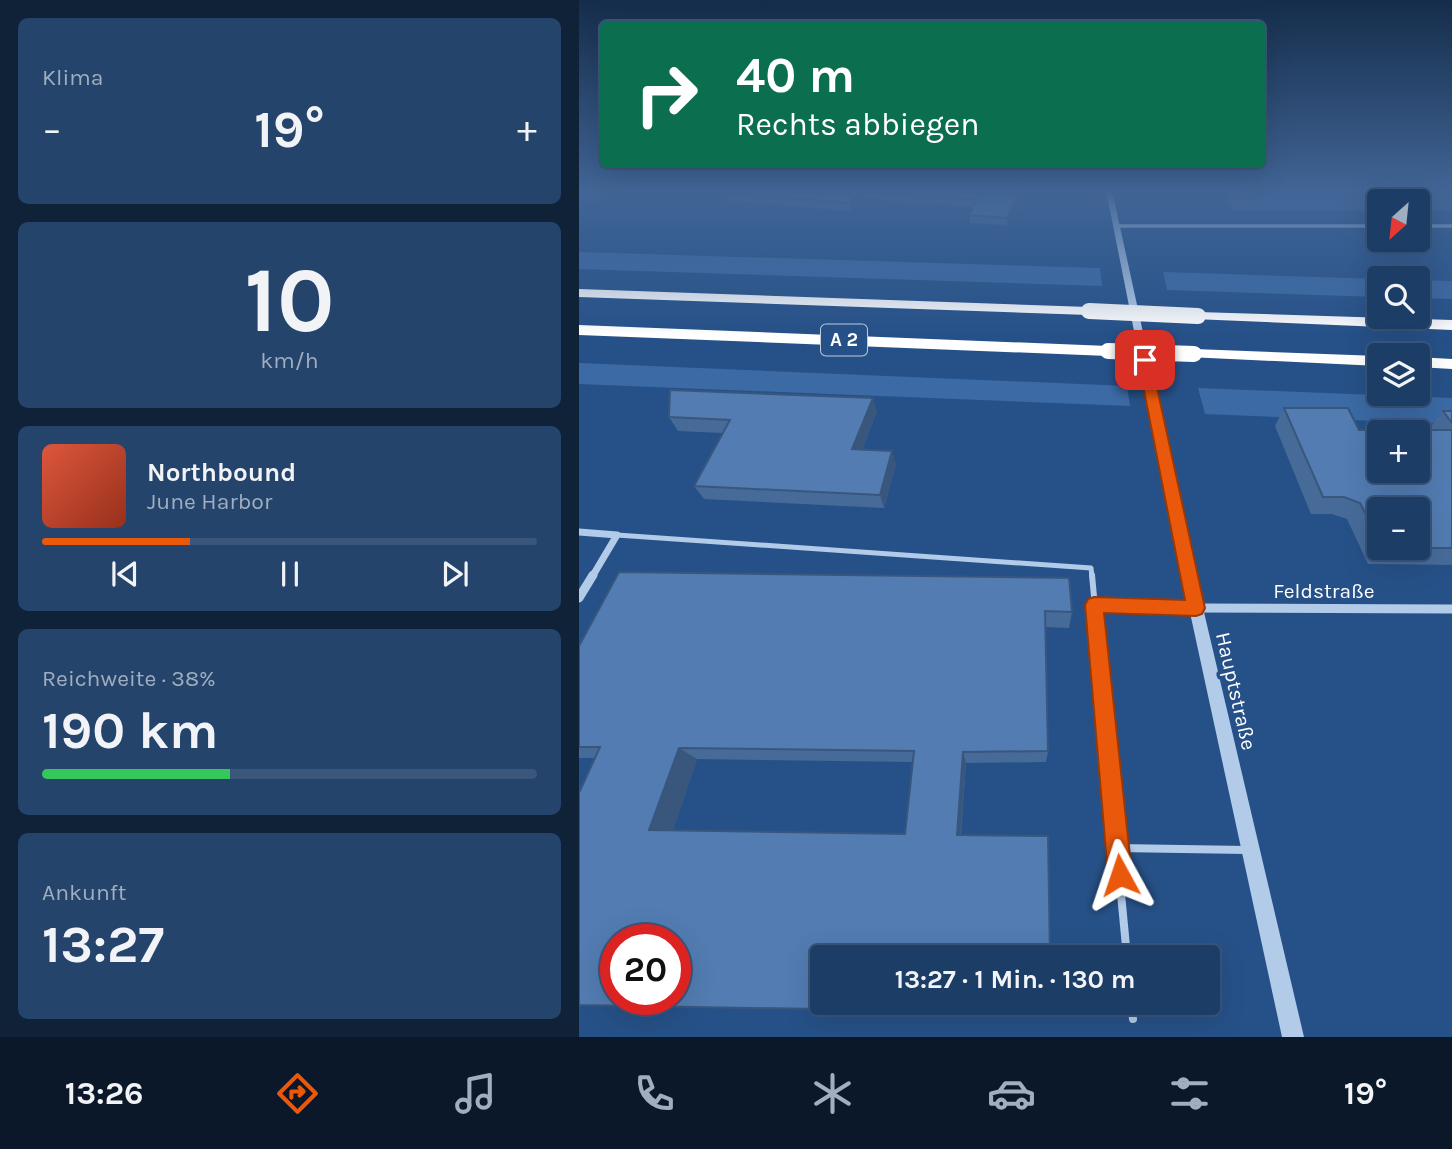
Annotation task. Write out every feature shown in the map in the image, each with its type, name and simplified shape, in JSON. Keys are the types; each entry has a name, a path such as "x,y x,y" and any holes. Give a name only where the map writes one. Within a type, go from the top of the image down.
{"highway":[{"name":"A 2","path":"579,293 1452,325"},
{"name":"A 2","path":"579,330 1367,361"},
{"path":"1430,363 1452,364"}],"street":[{"name":"Hauptstraße","path":"1119,238 1196,608 1293,1037"},
{"path":"579,532 617,535 579,598"},
{"name":"Feldstraße","path":"1196,608 1452,609"}],"lane":[{"path":"617,535 1091,568 1126,945"},
{"path":"1094,605 1196,608"},
{"path":"1117,848 1251,850"},
{"path":"1132,1015 1133,1019"}],"shaded area":[{"path":"579,252 1100,268 1102,286 579,269"},
{"path":"1163,272 1367,279 1367,297 1167,290"},
{"path":"1430,280 1452,281 1452,299 1430,298"},
{"path":"579,363 1127,386 1130,406 579,384"},
{"path":"1198,388 1367,395 1367,406 1430,406 1430,397 1452,398 1452,424 1430,423 1430,420 1367,421 1205,414"}],"building":[{"path":"670,390 873,398 852,449 892,451 880,495 694,486 730,420 669,417"},
{"path":"1284,408 1348,408 1359,430 1367,430 1367,483 1430,483 1430,430 1452,430 1452,548 1430,548 1430,497 1367,497 1367,516 1360,503 1344,497 1323,497"},
{"path":"1443,411 1452,411 1452,423"},
{"path":"619,572 1069,578 1072,612 1045,611 1048,751 963,752 957,835 1048,836 1050,945 810,945 810,1009 691,1007 691,924 600,924 600,1005 579,1005 579,793 600,747 579,747 579,646","holes":["679,748 914,751 905,834 649,830"]}],"route":[{"path":"1120,875 1094,605 1196,608 1145,360"}]}
